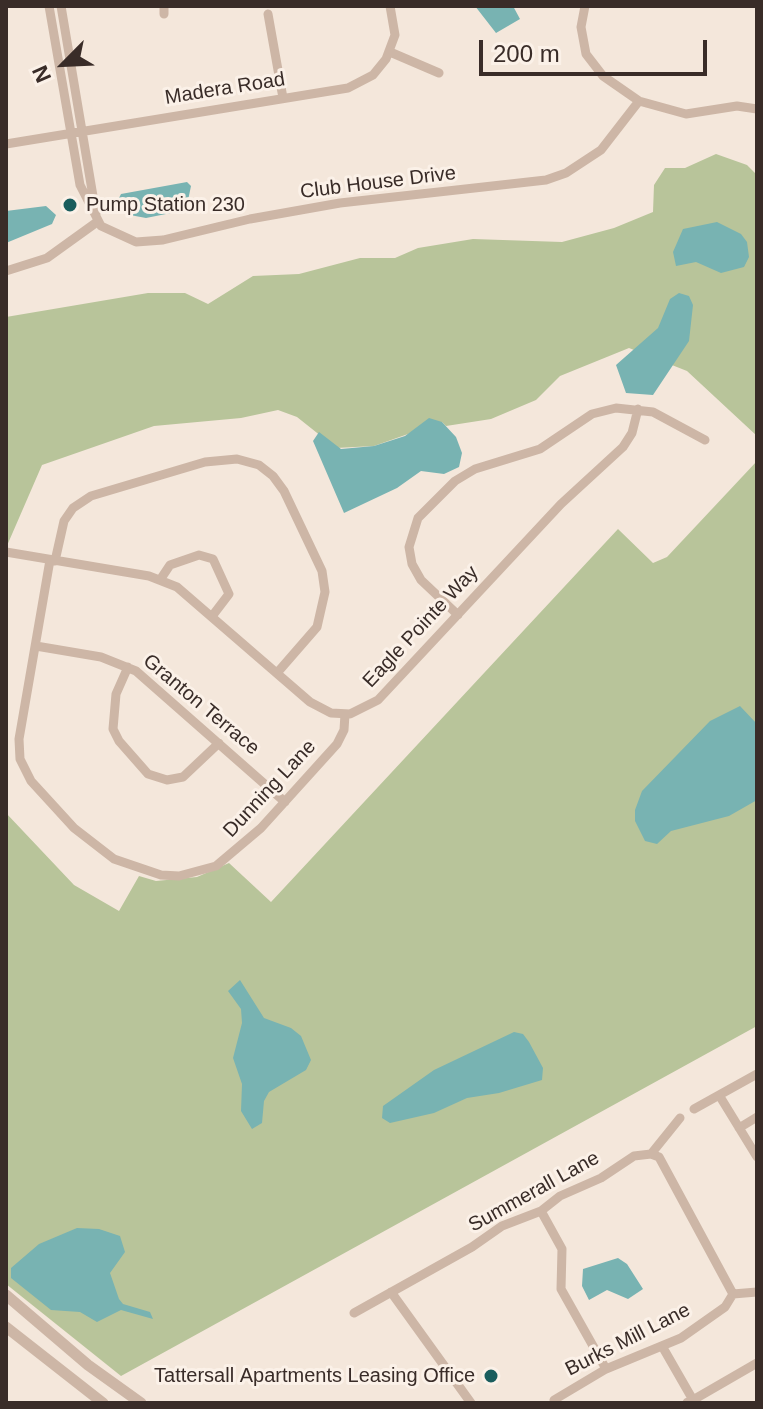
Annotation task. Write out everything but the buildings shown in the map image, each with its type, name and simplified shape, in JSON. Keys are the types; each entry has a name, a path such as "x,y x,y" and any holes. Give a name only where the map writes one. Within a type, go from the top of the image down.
{"street":[{"path":"49,6 80,185 97,222"},
{"path":"61,6 97,222"},
{"path":"390,6 395,26 390,52 439,73"},
{"path":"585,6 581,27 586,54 603,76 639,101 686,114 737,106 757,109"},
{"path":"268,14 283,98"},
{"name":"Madera Road","path":"6,144 355,85 373,75 390,52"},
{"name":"Club House Drive","path":"97,222 124,239 150,242 295,210 546,180 575,168 601,150 615,136 639,101"},
{"path":"6,271 56,253 97,222"},
{"path":"458,615 421,580 412,564 410,538 424,509 455,481 475,469 540,449 592,414 616,408 653,412 705,440"},
{"name":"Eagle Pointe Way","path":"345,714 378,700 561,504 623,447 632,433 638,409"},
{"name":"Dunning Lane","path":"277,673 317,627 325,592 322,571 284,491 273,476 259,465 237,459 205,462 91,496 73,508 64,521 52,560 19,739 21,765 31,781 74,828 106,854 154,874 179,876 216,866 239,850 337,744 344,730 345,714"},
{"path":"8,553 160,580 189,594 317,707 345,714"},
{"path":"160,580 170,565 199,555 213,559 229,589 227,599 213,615"},
{"name":"Granton Terrace","path":"36,646 101,657 128,667 152,683 285,802"},
{"path":"128,667 116,694 113,729 119,741 148,774 167,780 183,777 219,743"},
{"path":"694,1109 757,1074"},
{"path":"719,1095 757,1157"},
{"path":"739,1128 757,1117"},
{"name":"Summerall Lane","path":"354,1313 502,1226 541,1211 560,1196 601,1178 634,1156 651,1154 680,1118"},
{"path":"651,1154 659,1157 733,1294 757,1292"},
{"path":"541,1211 562,1249 561,1289 606,1369"},
{"path":"391,1292 471,1403"},
{"name":"Burks Mill Lane","path":"554,1400 606,1369 681,1338 725,1307 733,1294"},
{"path":"6,1295 111,1383 123,1398 141,1403"},
{"path":"6,1327 98,1402 111,1383"},
{"path":"662,1346 692,1402 757,1363"}],"green space":[{"path":"716,154 747,165 757,175 757,436 687,371 629,348 560,376 536,400 491,419 446,426 442,422 374,446 336,448 297,417 278,410 241,418 154,426 42,465 6,548 6,317 148,293 185,293 208,304 253,276 299,274 360,258 395,258 418,248 473,239 562,242 614,228 653,212 654,185 665,168 685,168"},
{"path":"757,461 757,1026 121,1376 6,1284 6,813 74,885 119,911 139,876 156,881 197,877 229,863 271,902 618,529 653,563 667,557"}],"water":[{"path":"475,6 513,6 520,19 496,33"},
{"path":"187,182 191,186 186,210 146,218 130,215 117,202 121,194"},
{"path":"46,206 56,215 52,224 6,243 6,211"},
{"path":"717,222 741,234 747,242 749,257 744,267 721,273 696,262 676,266 673,252 683,229"},
{"path":"679,293 689,296 693,305 689,341 653,395 626,393 616,365 658,328 670,299"},
{"path":"429,418 442,422 456,437 462,453 459,467 444,474 421,471 397,488 344,513 313,441 319,432 341,449 374,446 405,436"},
{"path":"740,706 757,724 757,800 729,816 671,831 657,844 645,841 635,821 635,810 642,791 710,721"},
{"path":"240,980 264,1018 291,1028 301,1036 311,1060 306,1070 269,1092 264,1101 262,1123 252,1129 241,1111 242,1084 233,1058 242,1023 241,1009 228,991"},
{"path":"514,1032 523,1034 529,1042 543,1068 542,1080 499,1093 467,1098 434,1113 390,1123 382,1118 383,1106 434,1070"},
{"path":"77,1228 99,1229 120,1236 125,1252 110,1273 119,1299 123,1304 150,1312 153,1319 121,1310 97,1322 80,1312 51,1310 11,1278 11,1268 39,1244"},
{"path":"618,1258 627,1264 643,1289 628,1299 607,1290 589,1300 582,1286 583,1269"}],"place":[{"name":"Pump Station 230","path":"70,205"},
{"name":"Tattersall Apartments Leasing Office","path":"491,1376"}]}
